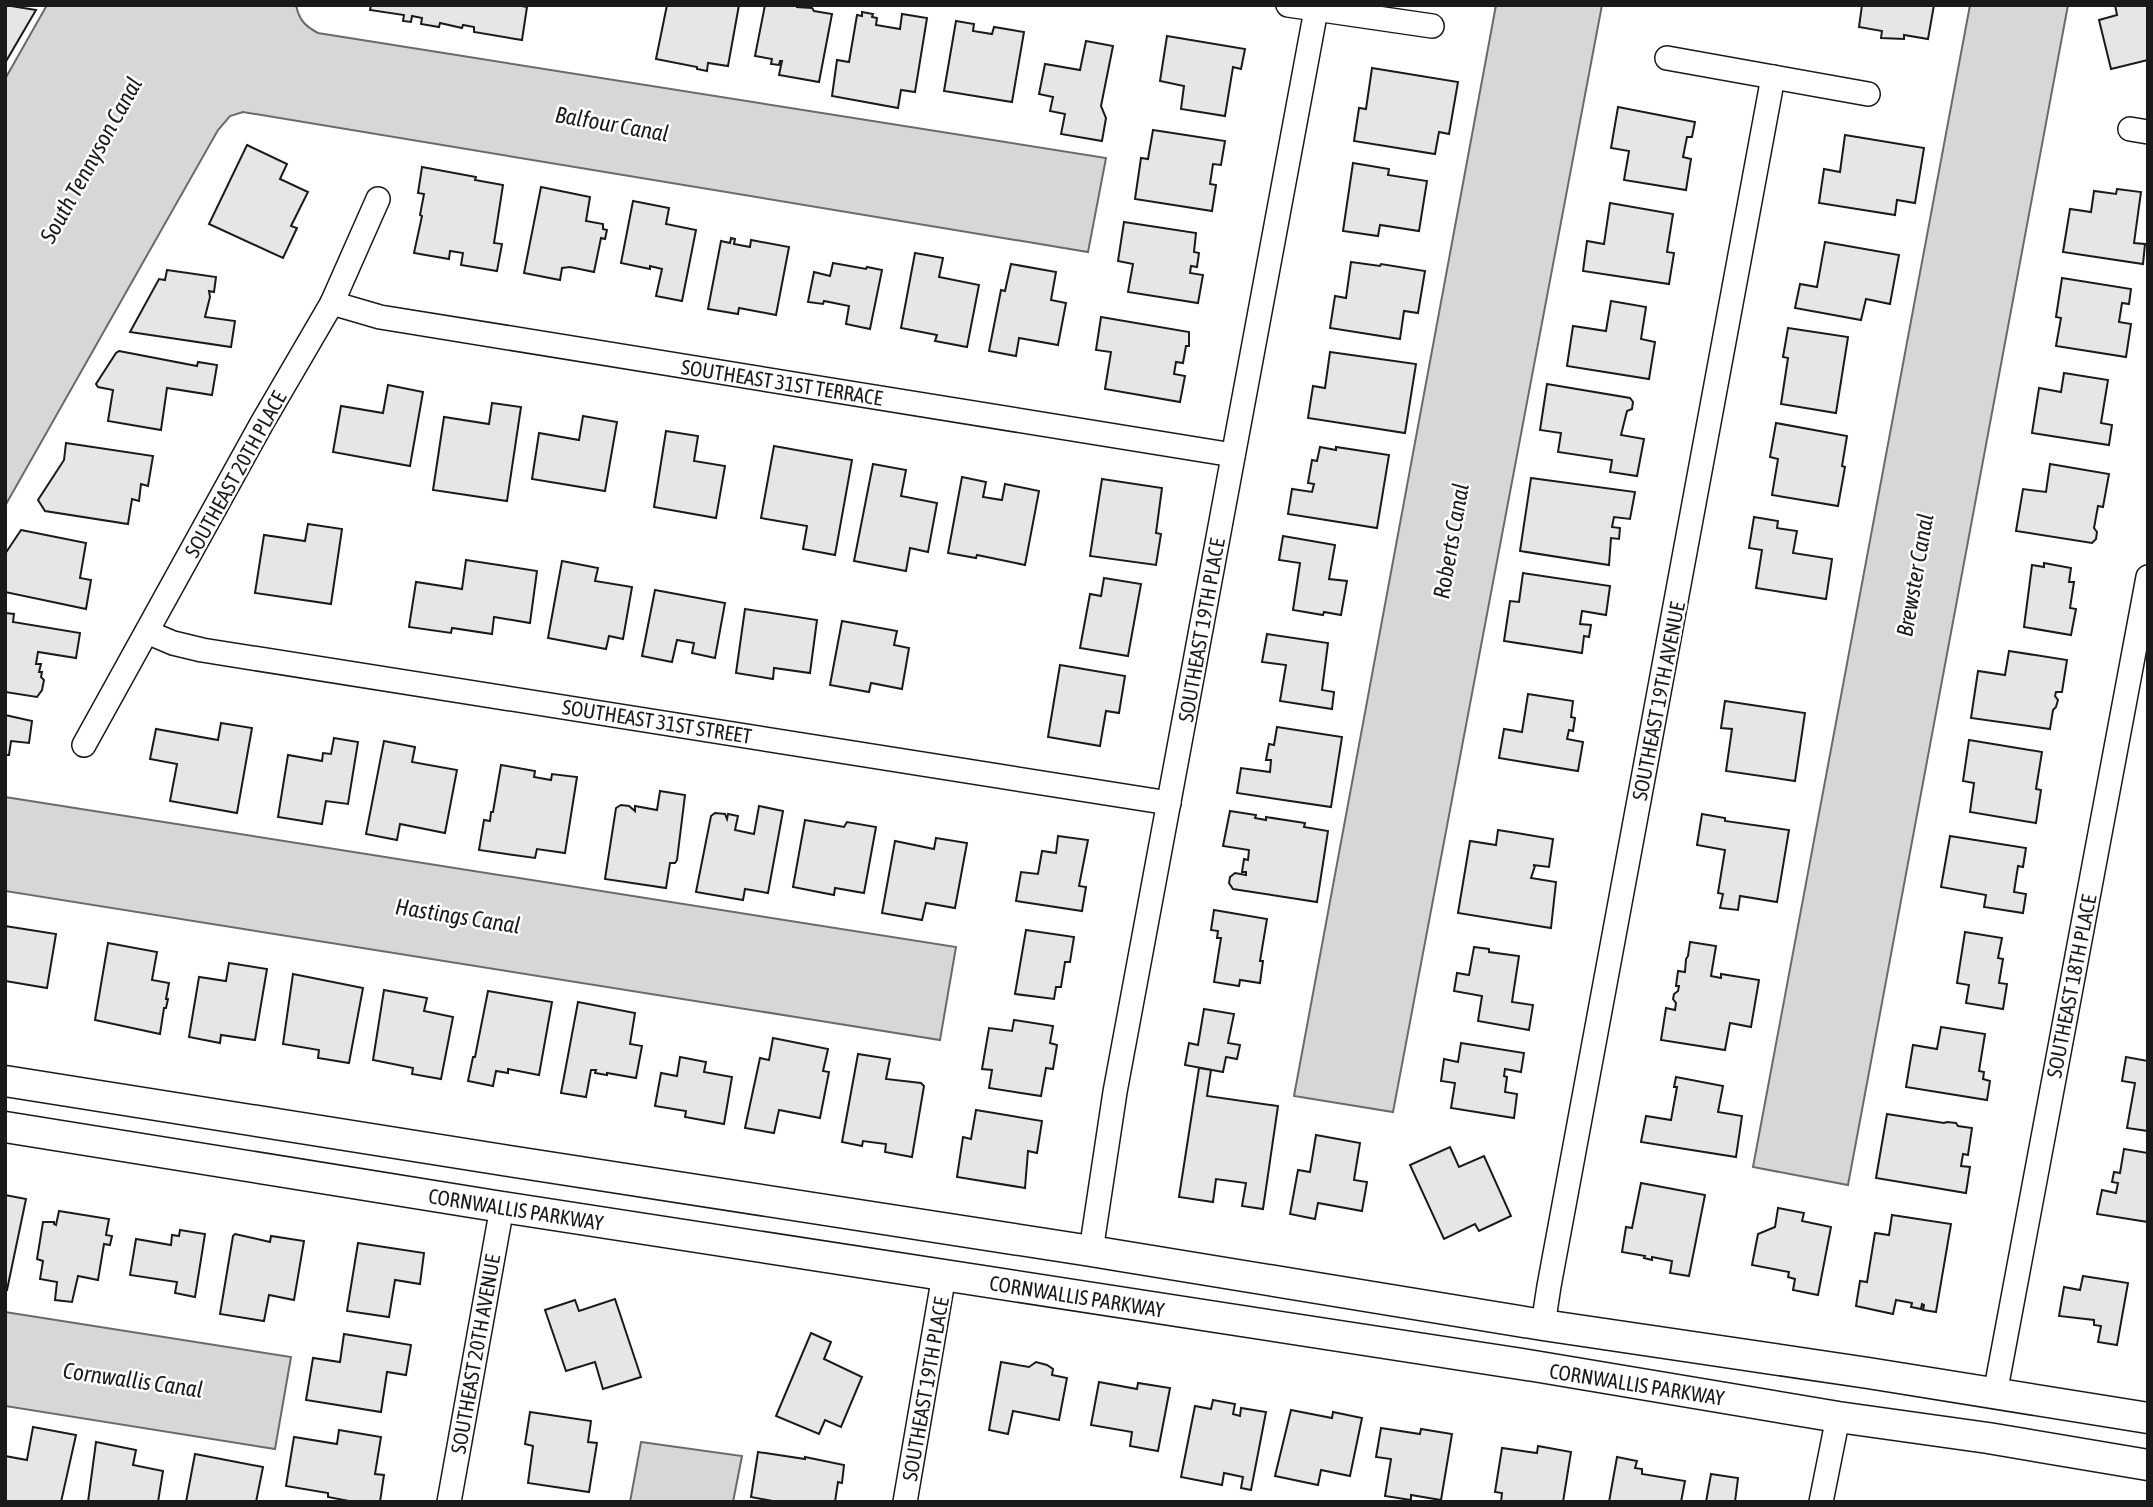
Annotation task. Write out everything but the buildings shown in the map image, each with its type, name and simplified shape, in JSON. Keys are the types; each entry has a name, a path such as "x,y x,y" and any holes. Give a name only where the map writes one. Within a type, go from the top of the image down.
{"street":[{"path":"1289,5 1432,26"},
{"name":"SOUTHEAST 19TH PLACE","path":"1091,1251 1115,1092 1316,10"},
{"path":"1667,58 1868,94"},
{"name":"SOUTHEAST 19TH AVENUE","path":"1543,1325 1773,77"},
{"name":"SOUTHEAST 20TH PLACE","path":"84,745 262,423 332,303 378,199"},
{"name":"SOUTHEAST 31ST TERRACE","path":"332,303 380,317 1233,455"},
{"name":"SOUTHEAST 18TH PLACE","path":"1995,1394 2148,577"},
{"name":"SOUTHEAST 31ST STREET","path":"147,632 173,643 202,650 1169,803"},
{"name":"CORNWALLIS PARKWAY","path":"5,1081 1091,1251 1543,1325 2148,1418"},
{"name":"CORNWALLIS PARKWAY","path":"5,1127 1307,1333 1534,1366 1838,1417 1988,1437 2148,1465"},
{"path":"502,1207 509,1161"},
{"name":"SOUTHEAST 20TH AVENUE","path":"449,1502 502,1207"},
{"path":"944,1275 951,1229"},
{"path":"1084,1296 1091,1251"},
{"name":"SOUTHEAST 19TH PLACE","path":"905,1502 944,1275"},
{"path":"1534,1366 1543,1325"},
{"path":"1821,1502 1845,1370"},
{"path":"1988,1437 1995,1394"}],"water":[{"path":"47,5 296,5 303,22 318,33 1106,158 1088,252 243,112 230,116 218,130 5,506 5,79"},
{"name":"Roberts Canal","path":"1496,5 1602,5 1393,1112 1294,1096"},
{"name":"Brewster Canal","path":"1970,5 2068,5 1848,1185 1753,1167"},
{"name":"Hastings Canal","path":"5,797 956,947 940,1040 5,891"},
{"name":"Cornwallis Canal","path":"5,1312 291,1357 275,1449 5,1406"},
{"path":"641,1442 742,1456 733,1502 630,1502"}],"water label":[{"name":"Balfour Canal","path":"612,124"},
{"name":"South Tennyson Canal","path":"91,160"}]}
